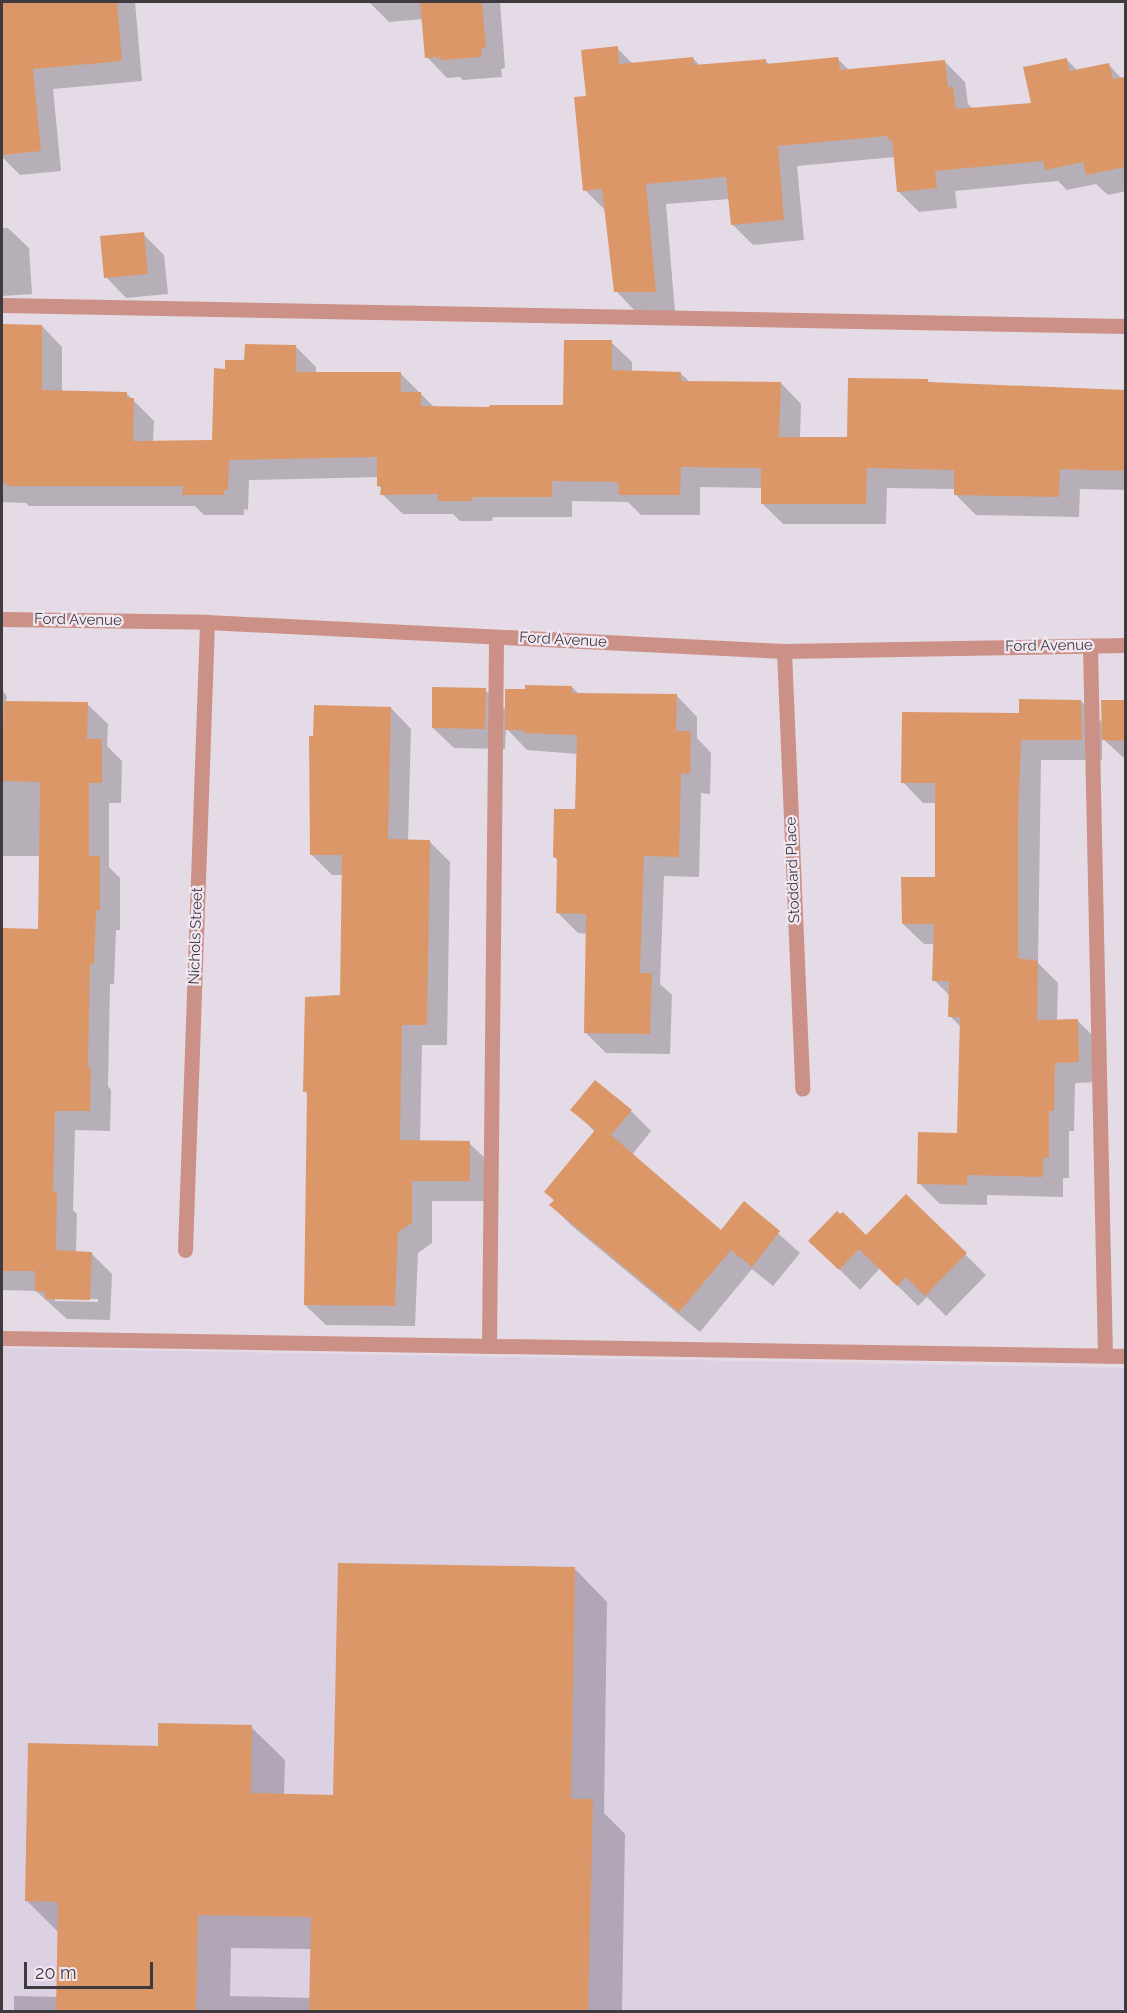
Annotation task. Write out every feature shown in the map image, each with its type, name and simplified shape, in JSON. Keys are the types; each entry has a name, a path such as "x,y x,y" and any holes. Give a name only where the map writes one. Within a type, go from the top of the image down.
{"street":[{"path":"2,305 1125,326"},
{"name":"Ford Avenue","path":"2,619 207,622 784,651 1125,645"},
{"name":"Nichols Street","path":"185,1250 207,622"},
{"path":"489,1346 496,637"},
{"path":"1090,646 1105,1356"},
{"name":"Stoddard Place","path":"784,651 802,1089"},
{"path":"2,1338 1125,1356"}],"shaded area":[{"path":"2,1348 1125,1368 1125,2011 2,2012"}],"building":[{"path":"2,2 117,2 122,61 33,69 41,151 2,155"},
{"path":"420,2 482,2 486,48 481,48 482,57 441,60 440,57 425,58"},
{"path":"618,46 619,64 693,57 694,65 766,59 766,64 838,57 840,70 945,60 948,87 953,87 956,109 1031,103 1023,67 1067,58 1069,71 1109,63 1113,79 1125,77 1125,167 1086,175 1083,162 1045,170 1043,161 935,171 937,188 897,192 892,140 888,140 888,136 778,146 784,220 731,225 726,177 646,184 656,292 614,292 602,189 583,191 574,97 586,96 581,50"},
{"path":"144,232 148,274 104,278 100,236"},
{"path":"2,324 42,325 42,390 127,392 127,398 134,398 133,441 212,440 214,368 225,369 225,360 244,360 245,344 296,345 296,372 401,372 401,392 421,392 421,406 489,407 490,405 563,405 564,340 612,340 612,370 681,372 681,381 781,382 779,437 847,437 848,378 928,379 928,382 1125,390 1125,471 1060,469 1059,497 954,495 954,470 867,468 866,504 761,504 761,468 681,467 680,495 619,495 618,482 552,481 552,497 472,497 472,501 438,501 438,494 380,495 381,487 377,486 377,457 229,460 228,490 224,490 224,495 182,495 183,486 7,486 7,483 2,483"},
{"path":"525,685 572,686 572,693 677,694 676,731 691,731 690,774 681,773 679,857 644,856 640,973 652,973 650,1034 584,1033 586,914 556,913 557,858 553,857 554,809 575,809 577,735 505,730 505,689 525,689"},
{"path":"432,687 486,688 485,729 432,728"},
{"path":"1019,699 1081,700 1082,740 1021,740 1018,819 1018,958 1038,961 1037,1020 1078,1019 1079,1062 1055,1063 1054,1111 1049,1111 1049,1158 1043,1158 1043,1177 967,1175 967,1185 917,1184 918,1132 957,1133 960,1017 948,1017 949,981 932,981 934,924 902,924 901,877 935,877 935,783 901,783 902,712 1019,713"},
{"path":"1101,700 1125,700 1125,741 1102,740"},
{"path":"4,701 88,702 87,739 102,739 102,783 89,783 89,856 100,856 100,911 96,910 94,964 90,964 88,1068 91,1068 90,1111 55,1111 53,1192 57,1192 56,1250 92,1252 90,1300 45,1299 45,1292 35,1291 35,1271 2,1271 2,928 38,929 40,782 2,781"},
{"path":"314,705 391,707 388,839 430,840 427,1025 402,1025 400,1140 470,1141 470,1181 412,1181 412,1223 398,1232 395,1306 304,1305 307,1092 303,1092 305,997 340,995 342,855 310,855 309,736 313,736"},
{"path":"595,1080 632,1110 611,1135 721,1230 744,1201 780,1231 752,1267 731,1250 679,1312 549,1205 554,1200 544,1192 595,1130 570,1110"},
{"path":"906,1194 967,1253 925,1296 906,1277 897,1286 859,1249 839,1270 808,1241 837,1211 840,1214 843,1212 866,1235"},
{"path":"338,1563 575,1567 571,1799 593,1799 588,2012 309,2012 311,1917 198,1915 196,2012 56,2012 58,1902 25,1901 28,1743 158,1746 158,1723 252,1725 251,1793 333,1795"}]}
